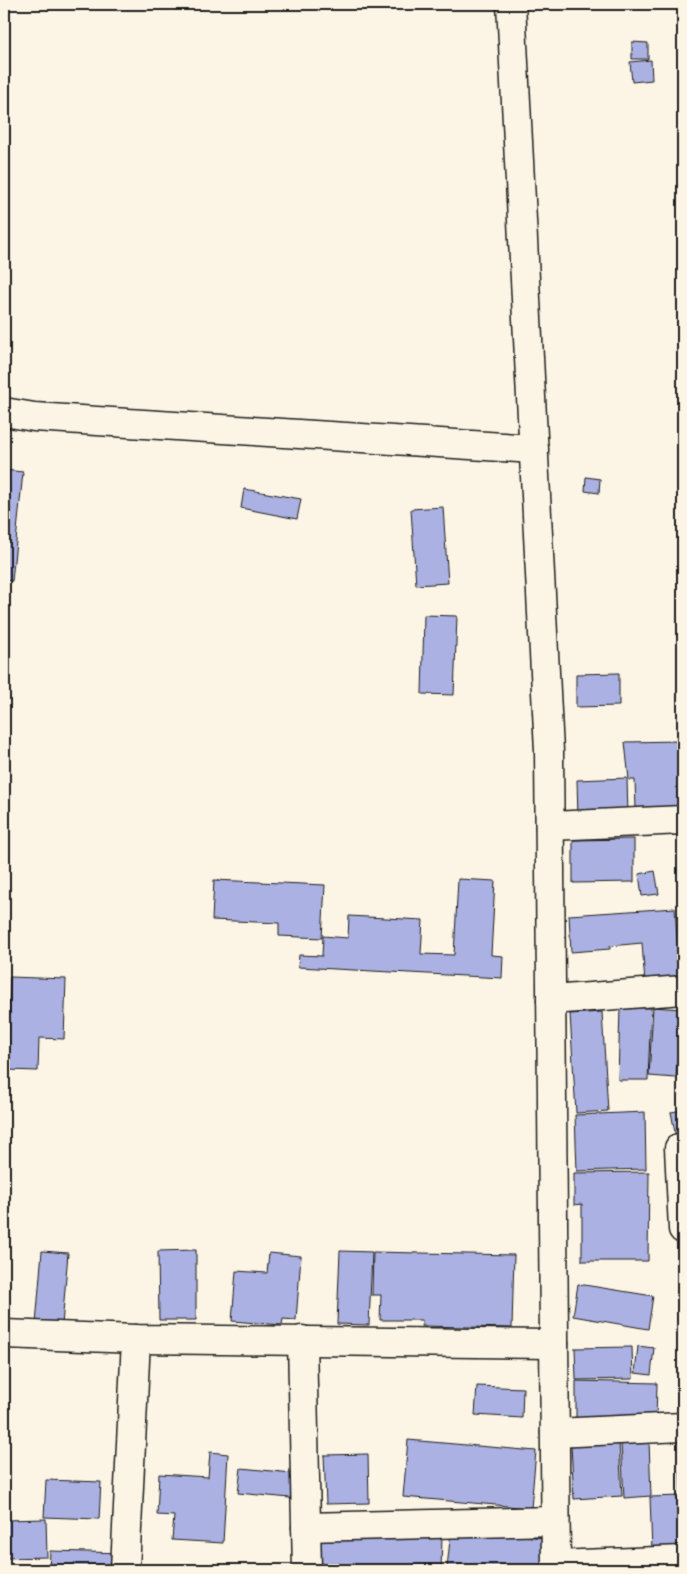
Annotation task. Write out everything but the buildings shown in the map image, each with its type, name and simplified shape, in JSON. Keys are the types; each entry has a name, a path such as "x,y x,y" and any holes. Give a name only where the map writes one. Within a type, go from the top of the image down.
{"street":[{"path":"511,4 549,751 556,1568 683,1560"},
{"path":"4,412 34,417 534,449"},
{"path":"550,826 683,820"},
{"path":"551,1000 683,990"},
{"path":"683,1148 679,1148 683,1229"},
{"path":"4,1334 136,1339 554,1344"},
{"path":"125,1570 136,1339"},
{"path":"302,1340 307,1570"},
{"path":"555,1433 683,1427"},
{"path":"306,1527 555,1521"}]}
